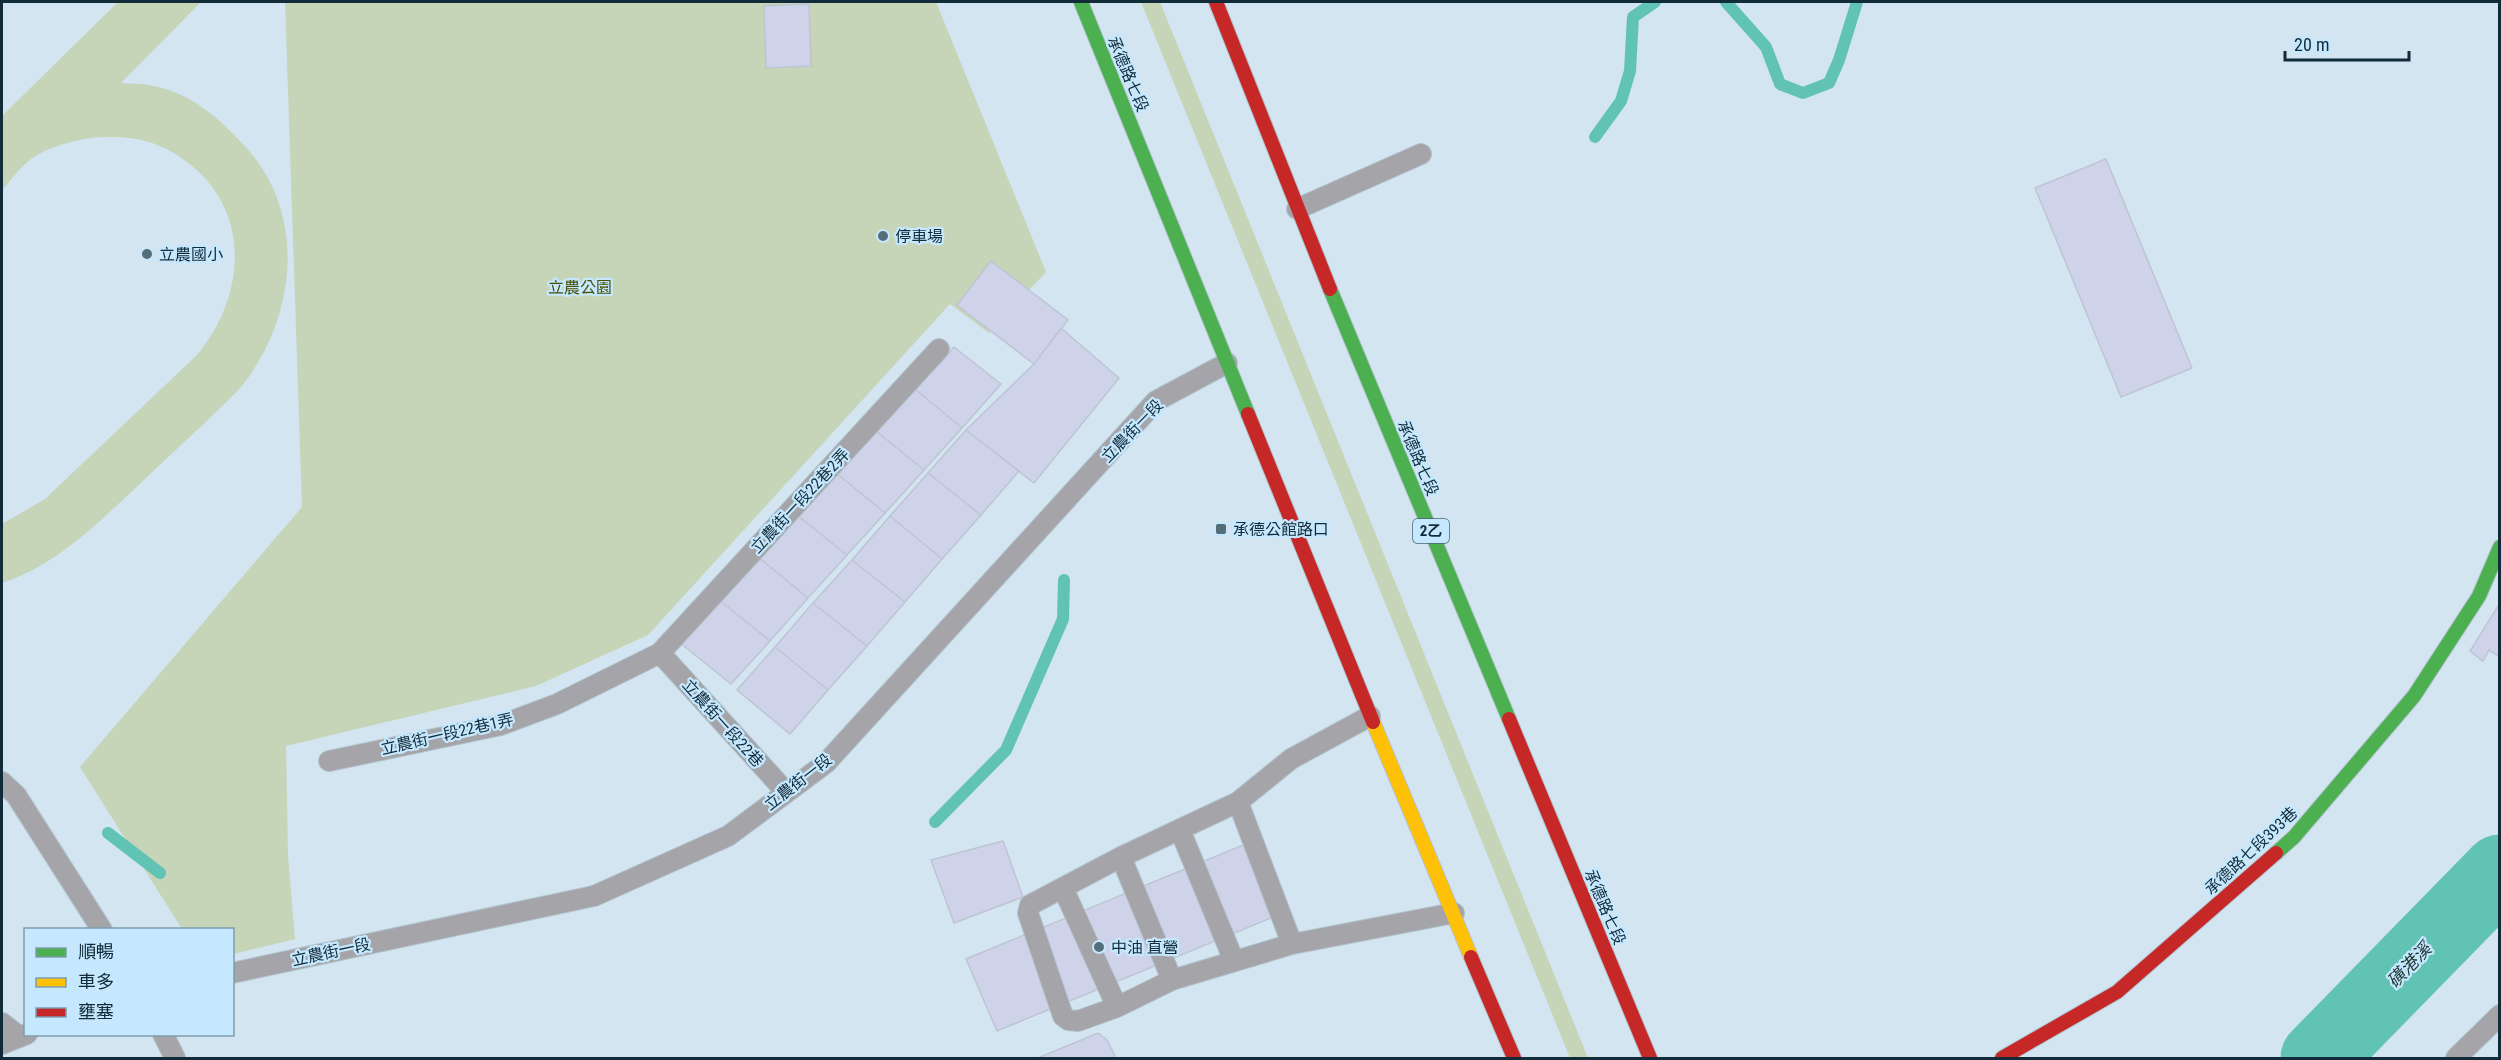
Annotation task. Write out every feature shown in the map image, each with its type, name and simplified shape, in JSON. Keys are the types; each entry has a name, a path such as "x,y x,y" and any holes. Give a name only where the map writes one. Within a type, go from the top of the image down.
{"main road":[{"name":"承德路七段","path":"1081,2 1370,716 1514,1059"},
{"name":"承德路七段","path":"1216,2 1298,209 1650,1059"},
{"name":"承德路七段393巷","path":"2002,1059 2116,992 2294,837 2414,696 2479,596 2499,547"}],"lane":[{"path":"1298,209 1421,154"},
{"name":"立農街一段22巷2弄","path":"660,653 939,349"},
{"name":"立農街一段","path":"234,973 594,896 728,837 826,763 1156,401 1227,363"},
{"name":"立農街一段22巷1弄","path":"329,761 501,725 557,704 660,653"},
{"name":"立農街一段22巷","path":"660,653 786,792"},
{"path":"1370,716 1291,759 1238,802 1121,857 1030,905 1028,914 1063,1016 1068,1020 1078,1021 1117,1007 1172,980 1292,944 1454,913"},
{"path":"2,782 9,799 101,928"},
{"path":"1238,802 1292,944"},
{"path":"1180,830 1234,961"},
{"path":"1121,857 1172,980"},
{"path":"1063,888 1117,1007"},
{"path":"2456,1059 2499,1015"},
{"path":"2,1023 24,1036"},
{"path":"2,1044 24,1036"},
{"path":"164,1036 175,1059"}],"green space":[{"path":"118,2 201,2 121,83 145,84 178,93 216,118 249,151 267,177 279,204 286,233 288,263 284,293 276,323 264,351 244,384 234,395 80,538 43,564 2,583 2,524 45,499 197,355 213,332 225,308 232,283 235,257 232,232 224,208 211,185 191,165 162,147 141,140 119,137 98,137 71,142 32,158 2,190 2,116"},
{"name":"立農公園","path":"285,2 936,2 1046,272 989,333 950,304 648,635 536,686 286,746 288,855 295,939 234,954 234,928 181,928 80,767 302,507"},
{"path":"1141,2 1160,2 1588,1058 1570,1058"}],"building":[{"path":"809,4 811,66 766,68 764,6"},
{"path":"2106,159 2192,368 2121,397 2035,188"},
{"path":"991,261 1068,320 1034,364 957,305"},
{"path":"1061,328 1119,378 1034,483 966,430 1034,364"},
{"path":"954,347 1001,384 962,428 915,389"},
{"path":"915,389 962,428 924,470 876,431"},
{"path":"966,430 1019,471 981,515 928,473"},
{"path":"876,431 924,470 885,513 836,473"},
{"path":"836,473 885,513 847,555 797,515"},
{"path":"928,473 981,515 942,559 890,516"},
{"path":"797,515 847,555 808,598 758,557"},
{"path":"890,516 942,559 905,602 852,560"},
{"path":"758,557 808,598 770,641 718,599"},
{"path":"852,560 905,602 867,646 813,603"},
{"path":"718,599 770,641 731,684 679,642"},
{"path":"813,603 867,646 828,690 775,647"},
{"path":"2500,603 2500,657 2489,650 2483,661 2470,651"},
{"path":"775,647 828,690 790,734 737,690"},
{"path":"1003,841 1023,897 954,923 931,860"},
{"name":"中油 直營","path":"1253,841 1283,913 997,1031 966,959"},
{"path":"1098,1033 1107,1040 1116,1058 1038,1058"}],"waterway":[{"path":"1595,137 1621,101 1630,71 1633,17 1655,2"},
{"path":"1726,2 1766,47 1780,84 1803,93 1829,83 1839,60 1857,2"},
{"path":"935,822 1006,750 1063,619 1064,580"},
{"path":"108,833 160,873"},
{"name":"磺港溪","path":"2318,1058 2500,872"}],"traffic: fast":[{"path":"1081,2 1248,414"},
{"path":"1330,289 1509,719"},
{"path":"2276,853 2294,837 2414,696 2479,596 2500,547"}],"traffic: slow":[{"path":"1373,722 1471,957"}],"traffic: jam":[{"path":"1216,2 1330,289"},
{"path":"1248,414 1373,722"},
{"path":"1509,719 1650,1058"},
{"path":"2002,1058 2117,992 2276,853"},
{"path":"1471,957 1514,1058"}],"place":[{"name":"停車場","path":"883,236"},
{"name":"立農國小","path":"147,254"},
{"name":"承德公館路口","path":"1221,529"},
{"name":"中油 直營","path":"1099,947"}]}
